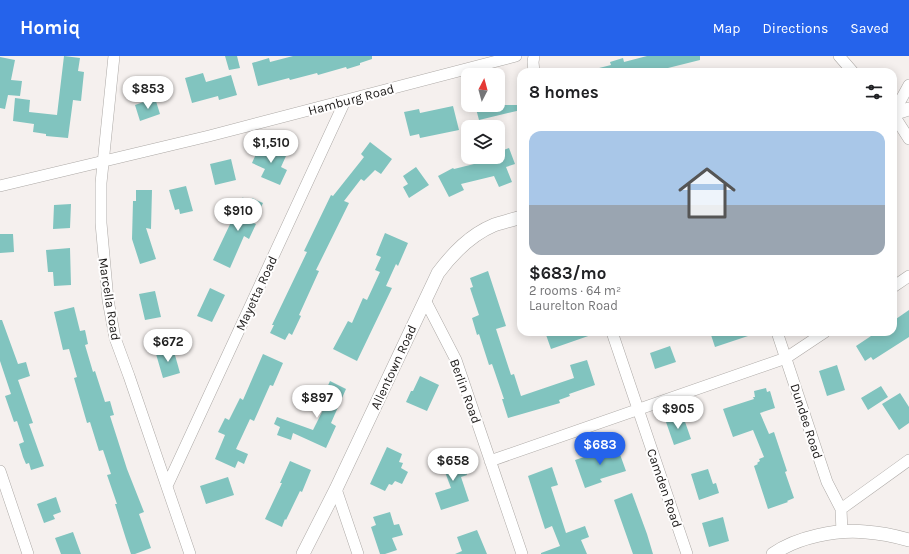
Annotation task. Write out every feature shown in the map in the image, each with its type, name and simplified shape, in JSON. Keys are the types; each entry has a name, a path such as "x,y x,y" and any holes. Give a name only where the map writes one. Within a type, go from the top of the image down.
{"street":[{"name":"Marcella Road","path":"114,56 101,183 101,223 108,300 115,338 190,554"},
{"name":"Hamburg Road","path":"0,186 209,136 516,56"},
{"path":"534,56 534,68"},
{"path":"839,56 850,68"},
{"path":"897,107 909,85"},
{"name":"Mayetta Road","path":"167,486 345,101"},
{"path":"897,113 909,109"},
{"path":"897,120 909,139"},
{"name":"Allentown Road","path":"303,554 336,489 438,273 449,258 462,245 494,225 517,218"},
{"path":"897,284 909,276"},
{"name":"Berlin Road","path":"425,300 456,360 522,554"},
{"name":"Camden Road","path":"613,336 687,554"},
{"name":"Dundee Road","path":"778,336 827,482 841,509"},
{"path":"490,461 786,358 819,336"},
{"path":"842,532 841,509 909,460"},
{"path":"0,471 28,554"},
{"path":"336,489 358,554"},
{"path":"773,554 802,540 842,532 887,534 909,540"}],"building":[{"path":"64,56 80,58 78,71 84,72 81,101 73,100 68,138 46,136 46,134 33,132 34,124 13,121 15,98 30,100 29,112 57,115"},
{"path":"225,56 237,56 240,68 229,70"},
{"path":"293,56 372,56 372,59 347,69 346,67 318,75 317,73 290,80 289,78 258,86 252,63 269,58 270,62"},
{"path":"647,56 700,56 700,60 668,68 599,68 611,65 610,62 623,58 624,62"},
{"path":"0,57 15,60 11,80 22,81 20,96 8,95 5,109 0,108"},
{"path":"203,73 206,82 231,75 237,95 219,100 218,96 192,103 185,78"},
{"path":"155,98 160,114 140,121 135,105"},
{"path":"505,105 517,105 517,111 479,120 477,112 505,112"},
{"path":"453,106 459,130 420,138 419,134 410,136 404,112 419,109 420,113"},
{"path":"370,142 392,159 381,174 375,170 364,181 361,179 344,201 349,203 316,270 319,271 299,315 301,316 292,335 289,333 285,340 270,333 274,325 272,325 307,252 304,251 331,195 333,196 364,157 361,154"},
{"path":"260,145 286,156 281,167 287,170 280,185 261,177 265,169 252,163"},
{"path":"509,148 515,164 506,167 512,182 499,187 494,176 461,184 464,190 449,197 438,176 453,168 474,164 505,164 505,149"},
{"path":"231,159 236,180 215,185 210,164"},
{"path":"416,167 429,185 409,198 403,187 408,184 403,176"},
{"path":"186,186 193,211 180,214 179,209 175,210 169,190"},
{"path":"136,190 152,190 151,229 146,228 156,259 140,264 132,239 133,201 136,201"},
{"path":"243,197 246,210 252,198 263,203 253,223 256,224 249,239 244,236 230,268 213,260"},
{"path":"71,204 70,228 53,229 54,205"},
{"path":"385,233 408,243 398,266 396,264 386,286 392,288 357,361 333,349 348,321 352,323 363,298 367,300 380,272 375,270 381,257 376,255"},
{"path":"0,234 13,234 14,252 0,253"},
{"path":"70,248 71,285 54,286 53,272 48,272 46,250"},
{"path":"488,271 506,326 496,329 511,375 514,374 521,396 574,378 570,365 587,360 595,385 569,394 570,396 559,400 560,403 508,418 502,399 504,399 492,364 489,365 472,318 479,315 470,288 473,287 470,278"},
{"path":"210,288 225,295 212,322 197,316"},
{"path":"155,291 161,317 145,320 139,294"},
{"path":"74,307 80,331 85,330 88,344 85,345 93,372 95,371 105,402 110,401 114,415 110,416 127,469 144,512 139,514 151,548 135,554 131,554 115,504 117,504 107,475 111,474 103,450 99,451 90,422 87,423 74,378 77,377 69,349 63,350 54,312"},
{"path":"909,310 909,337 873,360 871,357 865,361 856,346 871,336 897,336 897,318"},
{"path":"0,320 2,320 18,364 26,362 30,376 18,380 33,423 29,424 44,466 31,470 29,463 26,464 23,457 19,444 24,442 17,421 14,422 5,396 11,394 0,361"},
{"path":"546,336 588,336 551,349"},
{"path":"711,336 748,336 715,347"},
{"path":"670,346 676,362 655,369 650,353"},
{"path":"173,348 180,373 163,378 156,354"},
{"path":"263,354 283,363 273,386 270,385 254,421 250,419 236,449 248,454 244,464 238,461 235,468 215,459 225,435 218,432 225,418 229,420 240,398 243,400"},
{"path":"837,365 845,390 827,396 819,371"},
{"path":"420,376 439,385 427,411 406,402"},
{"path":"330,381 346,389 331,423 336,426 326,448 293,433 291,440 277,435 280,427 274,424 277,417 313,430 323,410 318,408"},
{"path":"881,386 888,397 868,410 861,398"},
{"path":"766,388 767,392 770,391 775,408 760,413 769,434 774,432 794,498 787,501 788,502 768,509 754,466 758,464 757,463 760,461 759,459 764,457 753,430 733,437 723,409 754,399 754,391"},
{"path":"900,393 909,407 909,423 899,430 882,404"},
{"path":"683,416 691,439 674,445 666,422"},
{"path":"617,446 626,471 600,479 602,482 585,488 575,460"},
{"path":"387,447 402,454 399,462 403,463 401,468 408,472 402,484 395,481 392,485 389,484 385,491 370,484"},
{"path":"459,451 467,475 461,477 469,501 441,510 435,493 451,488 442,464 445,462 443,456"},
{"path":"290,461 311,470 302,492 300,491 282,527 265,519 282,483 280,483"},
{"path":"552,467 558,485 551,487 566,533 585,526 589,537 581,540 587,554 541,554 560,546 552,526 545,529 528,476"},
{"path":"708,469 713,484 716,483 719,493 699,500 691,474"},
{"path":"228,477 234,495 206,504 200,486"},
{"path":"632,493 653,554 633,554 614,500"},
{"path":"56,497 61,512 53,515 55,519 44,523 37,504"},
{"path":"390,512 394,525 399,524 403,535 392,538 397,550 380,554 371,527 376,525 373,517"},
{"path":"723,517 729,541 709,547 702,523"},
{"path":"477,530 487,554 455,554 462,551 457,537"},
{"path":"73,532 81,554 61,554 55,538"}]}
